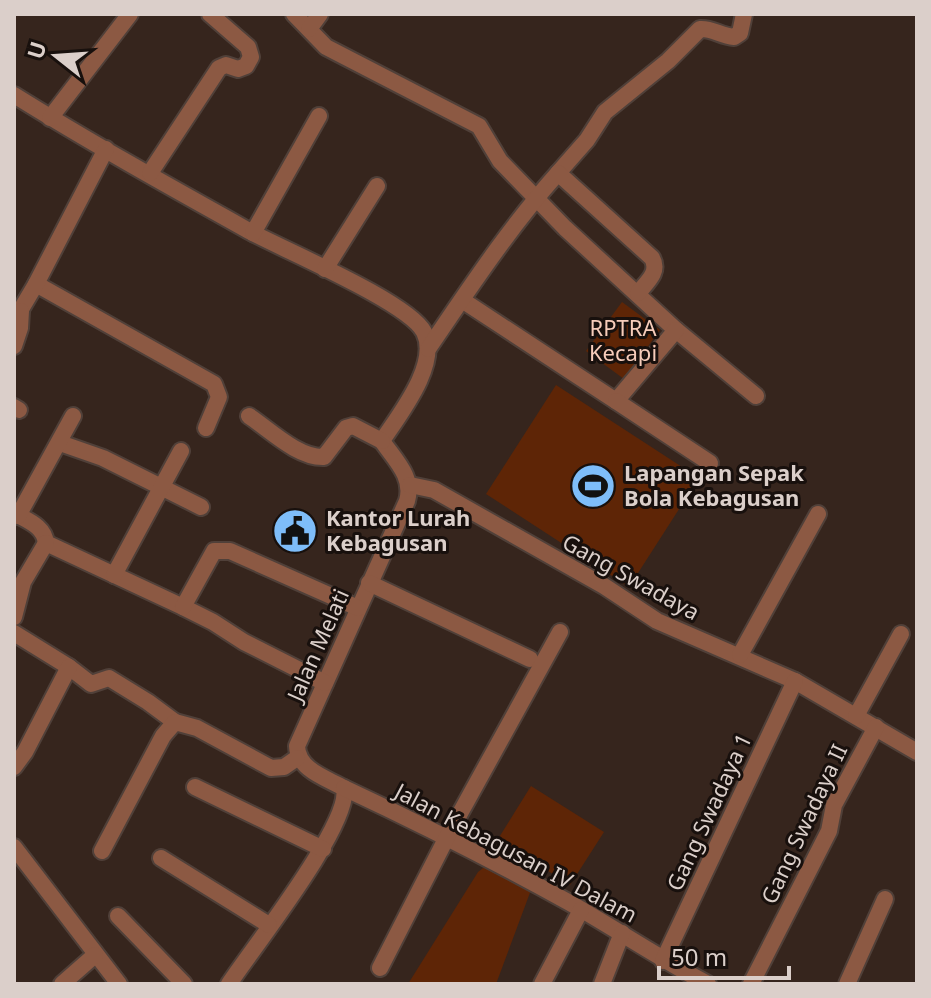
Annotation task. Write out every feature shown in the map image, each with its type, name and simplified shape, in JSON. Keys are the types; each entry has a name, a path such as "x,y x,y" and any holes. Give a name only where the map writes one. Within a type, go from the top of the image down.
{"street":[{"path":"50,118 130,14"},
{"path":"150,173 219,68 226,65 238,69 246,66 251,57 248,47 210,14"},
{"path":"294,14 326,47 470,119 488,138 500,161 535,198 676,330 756,396"},
{"path":"309,29 320,14"},
{"path":"428,349 535,198 587,140 605,112 668,61 700,29 711,29 718,34 734,37 740,33 744,19"},
{"path":"14,95 253,233 362,287 411,318 424,332 428,349 425,367 411,397 382,441"},
{"path":"253,233 319,116"},
{"path":"14,346 20,328 18,315 106,149"},
{"path":"558,173 652,258 656,267 654,274 638,293"},
{"path":"325,269 377,186"},
{"path":"36,284 214,384 219,397 206,428"},
{"path":"462,300 710,463"},
{"path":"616,401 676,330"},
{"path":"14,617 23,582 46,543 41,528 16,515 73,416"},
{"path":"249,416 304,453 316,457 324,457 346,428 353,426 382,441 410,485"},
{"path":"60,443 103,458 201,507"},
{"path":"114,575 181,451"},
{"name":"Jalan Melati","path":"297,758 297,746 407,501 410,485"},
{"name":"Gang Swadaya","path":"410,485 434,490 679,632 740,655 795,681 917,752"},
{"path":"740,655 818,514"},
{"path":"46,543 213,622 244,642 325,683"},
{"path":"183,607 200,571 214,551 230,551 358,608"},
{"path":"369,583 530,659"},
{"path":"380,968 447,837 560,632"},
{"path":"14,633 91,684 96,685 105,678 112,680 175,722 197,728 271,768 284,767 297,758 304,766 344,788 344,805 323,849 229,984"},
{"path":"856,716 901,634"},
{"path":"14,767 25,752 69,667"},
{"name":"Gang Swadaya 1","path":"663,961 795,681"},
{"path":"102,851 163,736 175,722"},
{"name":"Gang Swadaya II","path":"751,984 829,831 834,805 876,727"},
{"path":"195,787 323,849"},
{"name":"Jalan Kebagusan IV Dalam","path":"344,788 447,837 708,984"},
{"path":"14,847 119,984"},
{"path":"161,858 269,925"},
{"path":"847,984 885,899"},
{"path":"542,984 581,910"},
{"path":"118,916 184,984"},
{"path":"602,984 622,933"},
{"path":"62,984 95,955"}],"green space":[{"name":"RPTRA Kecapi","path":"622,302 660,330 624,379 586,351"},
{"name":"Lapangan Sepak Bola Kebagusan","path":"556,385 699,478 629,587 486,494"},
{"path":"531,786 604,832 570,885 498,839"},
{"path":"488,864 531,890 496,984 408,984 478,872"}],"place":[{"name":"Lapangan Sepak Bola Kebagusan","path":"593,486"},
{"name":"Kantor Lurah Kebagusan","path":"295,531"}]}
